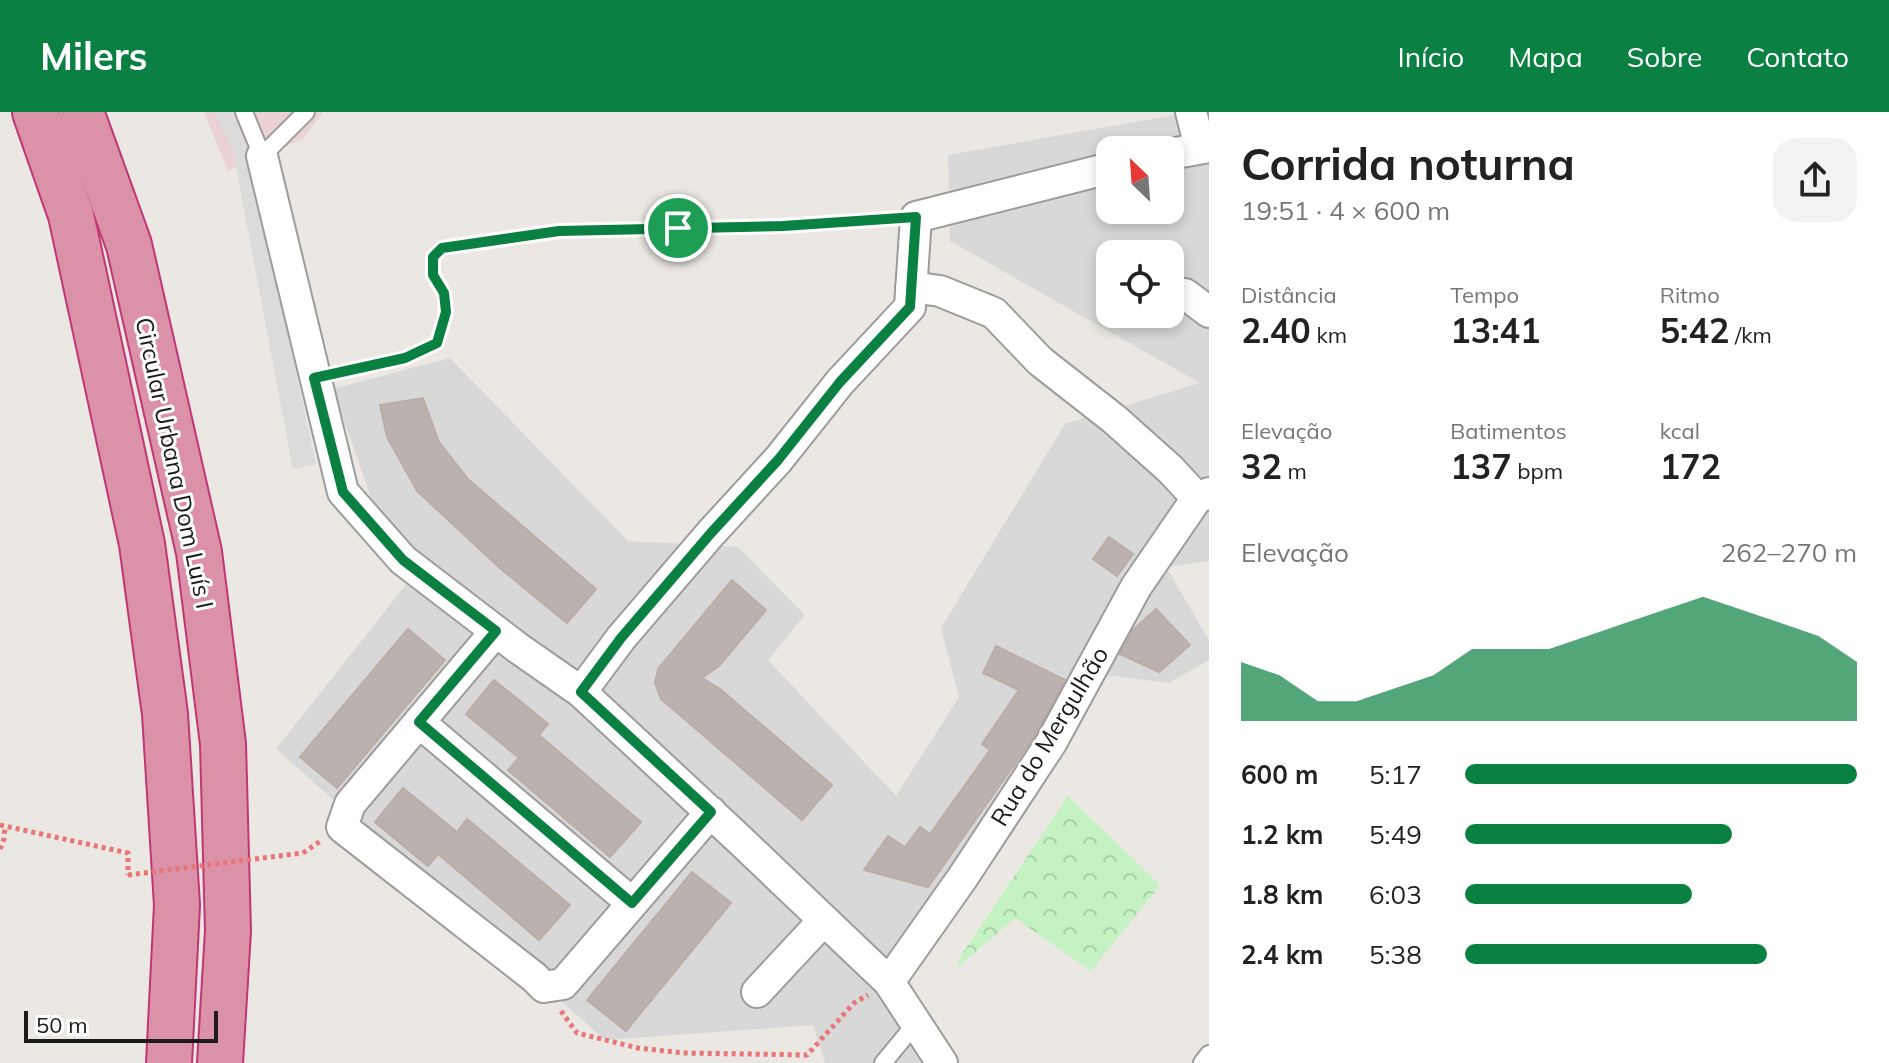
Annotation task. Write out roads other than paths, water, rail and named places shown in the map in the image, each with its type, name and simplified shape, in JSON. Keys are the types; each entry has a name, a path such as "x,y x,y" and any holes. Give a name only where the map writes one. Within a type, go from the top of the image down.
{"highway":[{"path":"11,112 36,166 71,215"},
{"name":"Circular Urbana Dom Luís I","path":"35,112 71,215 142,544 165,714 177,905 169,1063"},
{"name":"Circular Urbana Dom Luís I","path":"81,112 129,245 199,552 223,744 228,931 220,1063"},
{"path":"113,112 129,245"}],"street":[{"path":"1184,151 1204,147 1191,112"},
{"path":"262,156 343,492 403,560 581,692 711,812 889,982 942,1063"},
{"path":"581,692 621,638 778,460 840,382 910,307 916,217 1096,172"},
{"path":"911,287 940,291 994,313 1040,361 1114,419 1203,496"},
{"path":"1184,294 1209,312"},
{"name":"Rua do Mergulhão","path":"889,982 1051,743 1136,587 1203,496"},
{"path":"496,631 350,804 342,827 544,987 563,984 711,812"},
{"path":"419,722 632,903"},
{"path":"757,992 824,920"}],"lane":[{"path":"244,112 262,156 306,112"},
{"path":"883,1063 916,1023"},
{"path":"1202,1063 1209,1054"}]}
